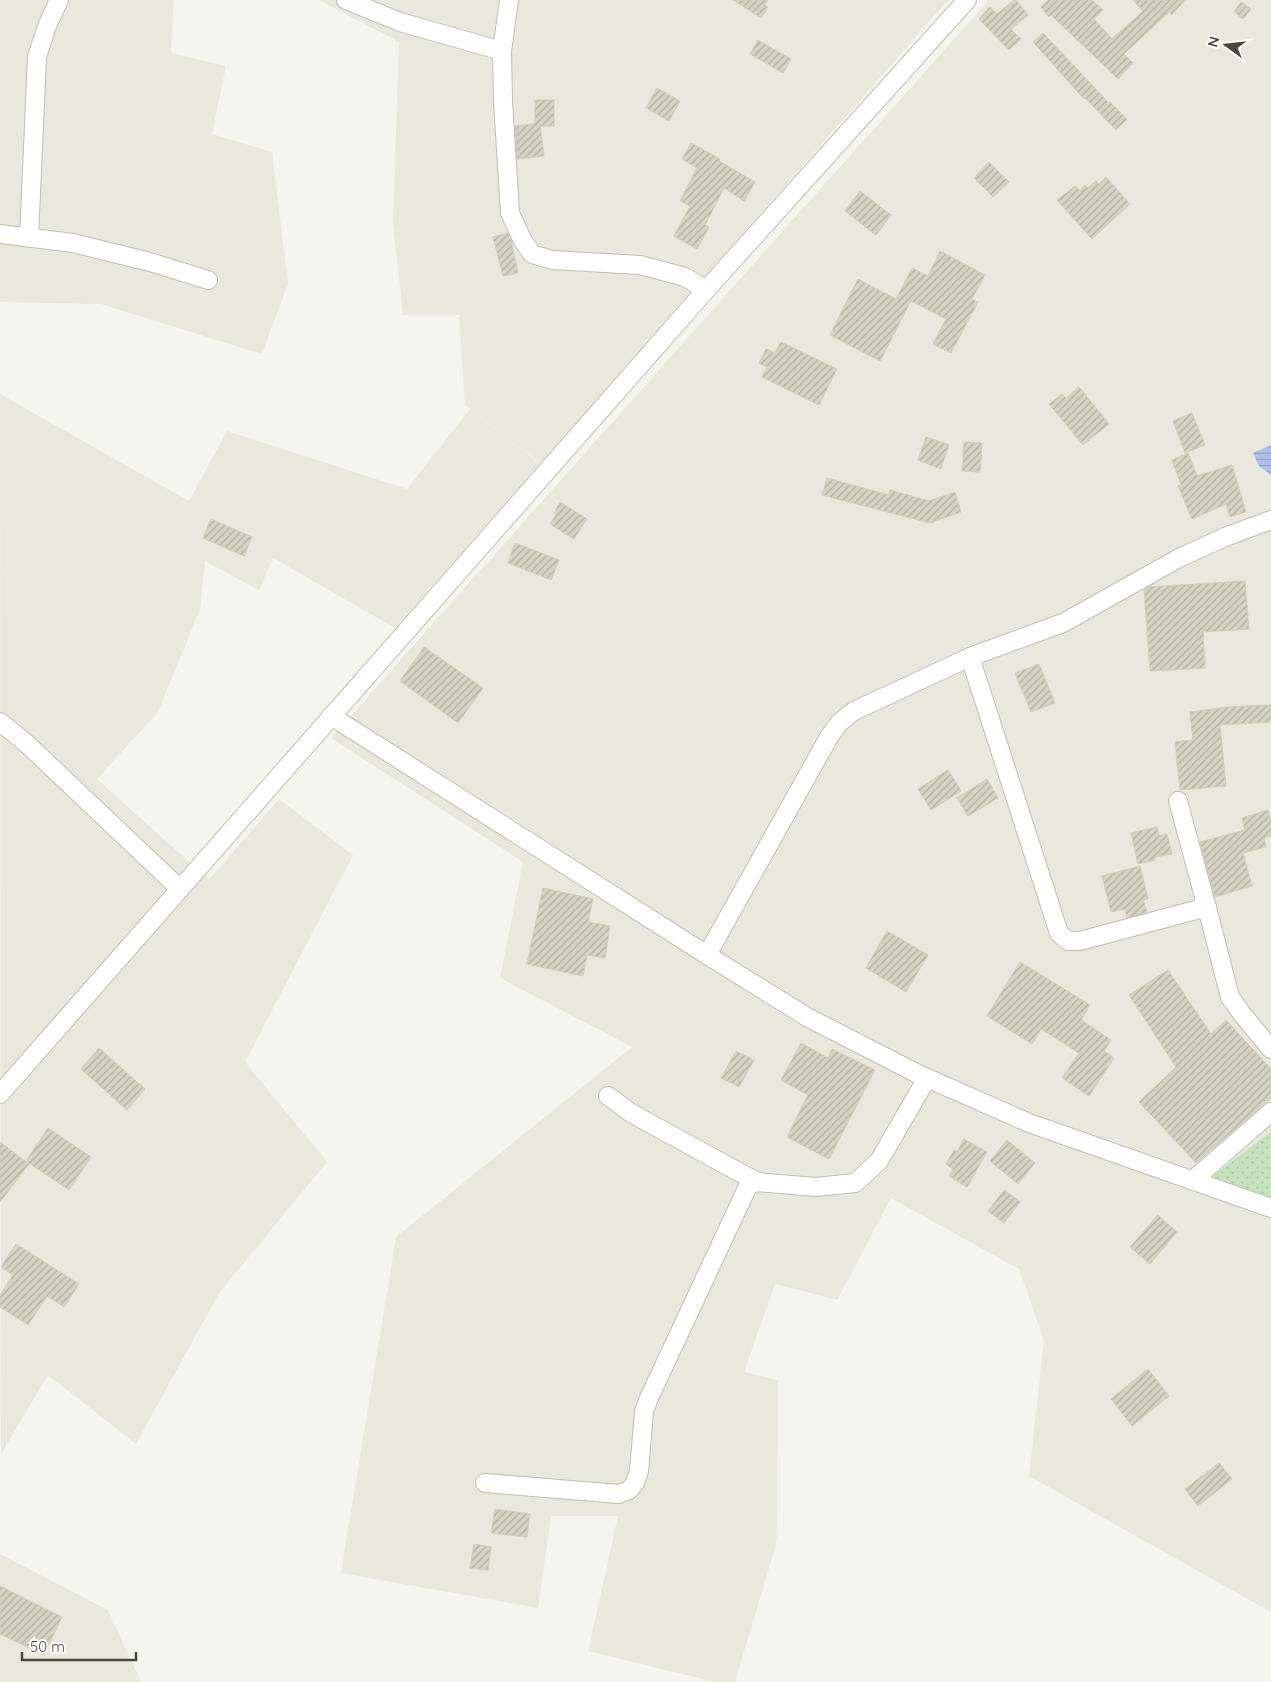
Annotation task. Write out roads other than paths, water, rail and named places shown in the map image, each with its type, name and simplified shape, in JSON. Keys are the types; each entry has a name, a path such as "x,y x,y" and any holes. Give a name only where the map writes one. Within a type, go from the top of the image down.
{"street":[{"path":"29,238 37,57 47,26 59,0"},
{"path":"346,0 400,22 502,51"},
{"path":"509,0 502,51 502,102 510,213 522,239 532,254 552,260 640,265 685,277 706,290"},
{"path":"0,1094 706,290 967,0"},
{"path":"0,234 83,246 150,262 208,280"},
{"path":"707,956 829,737 839,724 854,712 970,657 1063,623 1179,558 1240,531 1271,520"},
{"path":"970,657 1059,933 1068,941 1080,941 1207,907"},
{"path":"331,716 707,956 807,1017 927,1078 1029,1123 1192,1182 1271,1208"},
{"path":"0,722 26,742 180,889"},
{"path":"1178,801 1230,997 1271,1049"},
{"path":"608,1096 631,1113 757,1182 816,1187 855,1183 879,1161 927,1078"},
{"path":"1192,1182 1271,1112"},
{"path":"485,1483 619,1494 629,1490 635,1483 639,1471 644,1412 649,1398 748,1186 757,1182"}],"water":[{"path":"1271,445 1271,475 1259,466 1253,453"}]}
